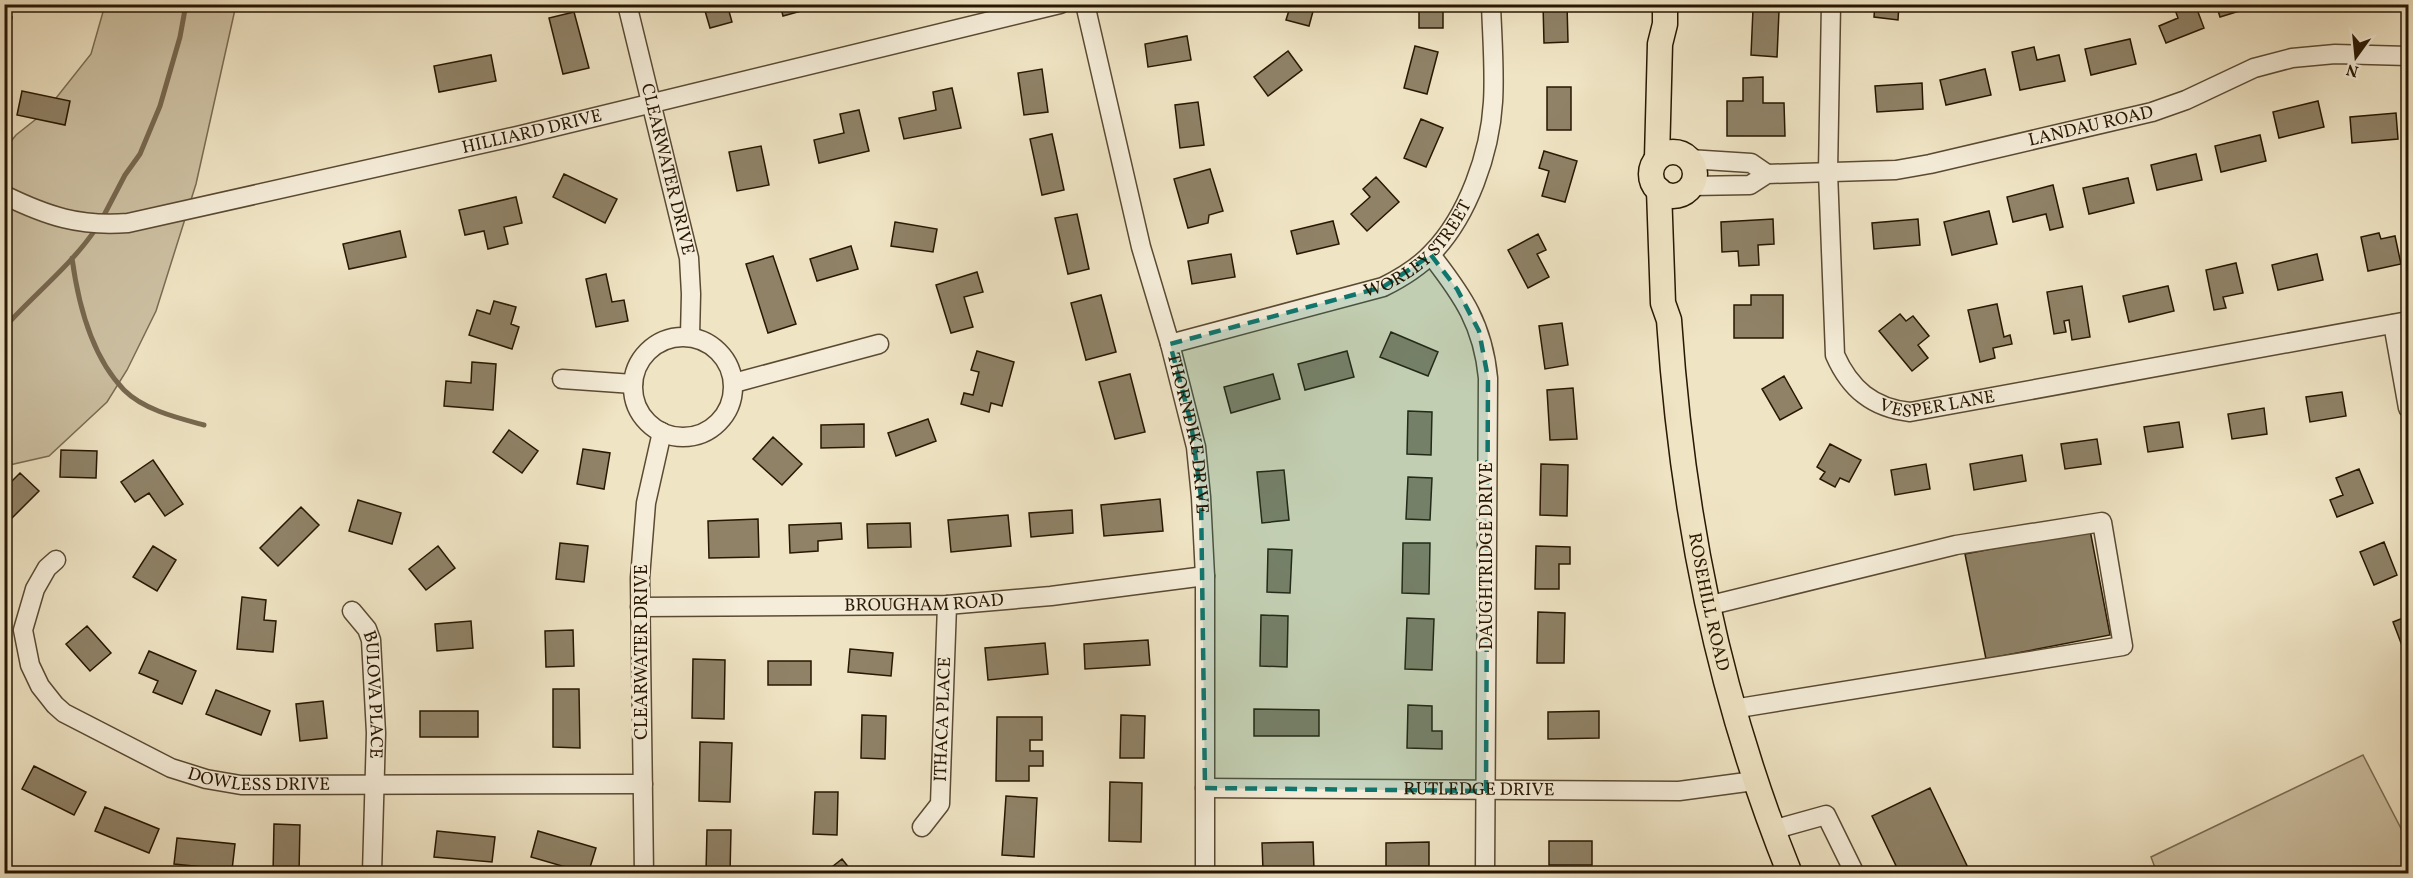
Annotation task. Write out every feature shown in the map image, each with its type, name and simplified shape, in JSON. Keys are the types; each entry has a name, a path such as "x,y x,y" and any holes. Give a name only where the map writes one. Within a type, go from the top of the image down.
{"main road":[{"path":"1665,14 1672,43 1675,136 1695,172 1689,189 1672,195 1659,190 1654,184 1651,171 1657,158 1660,44 1665,14"},
{"path":"1657,158 1670,152 1686,157"},
{"name":"ROSEHILL ROAD","path":"1670,320 1676,306 1674,225 1676,211 1689,189"},
{"name":"ROSEHILL ROAD","path":"1659,190 1663,303 1670,320 1683,468 1707,606 1754,781 1790,873"}],"street":[{"name":"CLEARWATER DRIVE","path":"627,4 689,258 690,336"},
{"name":"HILLIARD DRIVE","path":"4,195 34,210 68,221 104,225 128,224 517,136 1060,4"},
{"name":"THORNDIKE DRIVE","path":"1085,4 1141,247 1170,344 1196,447 1202,497 1204,576 1205,873"},
{"name":"WORLEY STREET","path":"1170,344 1383,287 1404,276 1431,255 1459,218 1483,159 1489,135 1493,100 1491,4"},
{"name":"VESPER LANE","path":"1831,4 1828,172 1835,355 1841,370 1856,389 1875,403 1898,411 1910,412 2401,322"},
{"name":"LANDAU ROAD","path":"1689,189 1750,185 1767,174 1896,170 1930,164 2152,112 2186,100 2254,68 2292,58 2335,54 2409,56"},
{"name":"LANDAU ROAD","path":"1686,157 1751,164 1767,174"},
{"name":"DAUGHTRIDGE DRIVE","path":"1431,255 1470,309 1486,354 1488,378 1485,873"},
{"path":"2401,322 2409,408"},
{"path":"690,336 711,345 727,361 734,383 732,401 724,417 712,429 696,436 679,437 662,432 640,413 634,399 635,373 646,352 666,339 690,336"},
{"path":"734,383 879,344"},
{"path":"562,379 633,384"},
{"name":"CLEARWATER DRIVE","path":"644,873 640,578 646,503 662,432"},
{"path":"1707,606 1956,545 2102,522 2123,646 1733,709"},
{"name":"DOWLESS DRIVE","path":"56,560 47,568 35,589 23,630 28,659 40,687 64,713 171,768 206,779 241,785 643,784"},
{"name":"BROUGHAM ROAD","path":"640,607 947,605 1051,597 1204,576"},
{"name":"ITHACA PLACE","path":"922,827 940,804 947,605"},
{"name":"BULOVA PLACE","path":"352,611 367,629 371,640 376,732 372,873"},
{"name":"RUTLEDGE DRIVE","path":"1205,788 1679,791 1754,781"},
{"path":"1772,830 1826,815 1855,873"}],"highlighted area":[{"path":"1431,255 1457,289 1479,331 1488,378 1486,791 1205,788 1201,497 1191,423 1170,344 1383,287"}],"shaded area":[{"path":"105,5 236,5 196,184 156,311 127,370 107,402 49,456 5,466 4,150 16,135 45,112 91,54"},
{"path":"2363,755 2408,842 2408,873 2157,873 2151,857"}],"building":[{"path":"703,4 727,4 732,22 710,28"},
{"path":"780,4 804,4 805,10 783,16"},
{"path":"1291,4 1315,4 1309,26 1286,20"},
{"path":"1419,4 1443,4 1443,28 1419,28"},
{"path":"1543,4 1567,4 1568,42 1544,43"},
{"path":"1875,4 1899,4 1898,20 1874,17"},
{"path":"2173,4 2195,4 2204,28 2166,43 2159,26 2178,18"},
{"path":"2216,4 2262,4 2220,17"},
{"path":"2351,4 2376,4 2375,10 2351,9"},
{"path":"1753,9 1779,11 1777,57 1751,55"},
{"path":"574,12 589,68 563,74 549,18"},
{"path":"4,15 12,17 6,46 4,46"},
{"path":"1187,36 1191,60 1148,67 1145,44"},
{"path":"2130,39 2136,64 2091,75 2085,49"},
{"path":"1415,46 1438,52 1427,94 1404,88"},
{"path":"2034,47 2037,60 2059,55 2065,81 2020,90 2012,52"},
{"path":"1288,51 1302,70 1268,96 1254,77"},
{"path":"491,55 496,81 439,92 434,66"},
{"path":"1042,69 1048,112 1024,115 1018,73"},
{"path":"1985,69 1991,95 1946,105 1940,80"},
{"path":"1763,77 1763,103 1784,103 1785,136 1727,136 1727,101 1743,101 1743,78"},
{"path":"1922,83 1923,109 1877,112 1875,86"},
{"path":"1547,87 1571,87 1571,130 1547,130"},
{"path":"952,88 961,128 904,139 899,118 936,110 933,92"},
{"path":"22,91 70,101 65,125 17,115"},
{"path":"2318,101 2324,127 2279,138 2273,112"},
{"path":"1198,102 1204,145 1180,148 1175,105"},
{"path":"859,110 869,151 819,163 814,140 844,133 840,114"},
{"path":"2396,113 2398,139 2352,143 2350,117"},
{"path":"1421,119 1443,128 1426,167 1404,158"},
{"path":"1052,134 1064,190 1042,195 1030,139"},
{"path":"2260,135 2266,161 2221,172 2215,146"},
{"path":"761,146 769,185 737,191 729,152"},
{"path":"1544,151 1577,161 1565,202 1542,196 1549,171 1539,168"},
{"path":"2196,154 2202,180 2157,190 2151,165"},
{"path":"1210,169 1223,211 1209,215 1208,223 1188,228 1174,179"},
{"path":"564,174 617,199 605,223 553,197"},
{"path":"1376,177 1399,202 1367,231 1351,214 1370,197 1363,189"},
{"path":"2128,178 2134,203 2089,214 2083,188"},
{"path":"2053,185 2063,227 2050,230 2046,214 2013,222 2007,197"},
{"path":"516,197 522,223 504,227 508,244 488,249 484,231 465,235 459,210"},
{"path":"1989,211 1997,244 1952,255 1944,222"},
{"path":"1077,214 1089,269 1068,274 1055,218"},
{"path":"1773,219 1774,244 1758,245 1759,265 1739,266 1738,251 1722,252 1721,222"},
{"path":"1918,219 1920,245 1874,249 1872,223"},
{"path":"1333,221 1339,244 1297,254 1291,231"},
{"path":"895,222 937,229 933,252 891,246"},
{"path":"400,231 406,257 349,269 343,244"},
{"path":"2379,233 2381,239 2395,236 2401,264 2368,271 2361,237"},
{"path":"1538,234 1546,250 1537,254 1549,277 1528,288 1508,250"},
{"path":"851,246 858,269 817,281 810,259"},
{"path":"1231,254 1235,277 1192,284 1188,261"},
{"path":"2317,254 2323,280 2278,290 2272,265"},
{"path":"773,256 796,324 768,333 746,264"},
{"path":"2236,263 2243,293 2223,297 2226,308 2214,310 2206,270"},
{"path":"977,272 983,292 964,297 973,327 951,333 936,285"},
{"path":"606,274 612,302 624,300 628,321 596,327 586,279"},
{"path":"2082,286 2090,337 2072,340 2069,320 2064,321 2066,332 2054,334 2047,292"},
{"path":"2168,286 2174,311 2129,322 2123,296"},
{"path":"1101,295 1116,352 1086,360 1071,303"},
{"path":"1751,295 1783,295 1783,338 1734,338 1734,305 1751,305"},
{"path":"494,301 516,307 511,324 519,327 512,349 469,335 477,310 490,314"},
{"path":"1997,304 2004,337 2010,335 2012,344 1993,348 1995,358 1980,362 1968,310"},
{"path":"1900,314 1906,321 1913,316 1929,336 1918,345 1928,358 1912,371 1879,331"},
{"path":"1562,323 1568,365 1545,369 1539,326"},
{"path":"1391,332 1438,352 1428,376 1380,357"},
{"path":"977,351 1014,362 1002,406 991,403 989,412 961,404 964,393 973,395 979,372 971,370"},
{"path":"1347,351 1354,377 1305,390 1298,364"},
{"path":"472,362 496,364 493,410 444,406 446,381 471,383"},
{"path":"1130,374 1145,432 1115,439 1099,382"},
{"path":"1273,374 1280,399 1231,413 1224,387"},
{"path":"1784,376 1802,408 1780,420 1762,389"},
{"path":"1573,388 1577,439 1550,440 1547,390"},
{"path":"2342,392 2346,416 2310,422 2306,397"},
{"path":"2264,408 2267,434 2232,439 2228,414"},
{"path":"1408,411 1432,412 1431,455 1407,454"},
{"path":"928,419 936,441 896,456 888,433"},
{"path":"2179,422 2183,447 2148,452 2144,427"},
{"path":"864,424 864,447 821,448 821,425"},
{"path":"509,430 538,451 522,473 493,452"},
{"path":"773,437 802,464 782,485 753,459"},
{"path":"2097,439 2101,464 2065,469 2061,444"},
{"path":"1830,444 1861,460 1849,482 1840,478 1835,487 1820,479 1825,472 1817,467"},
{"path":"583,449 610,453 604,489 577,484"},
{"path":"61,450 97,451 96,478 60,477"},
{"path":"2022,455 2026,481 1974,490 1970,464"},
{"path":"153,460 183,504 165,516 149,493 135,502 121,482"},
{"path":"1541,464 1568,465 1567,516 1540,515"},
{"path":"1926,464 1930,489 1895,495 1891,470"},
{"path":"2359,469 2373,503 2337,517 2330,500 2343,495 2336,478"},
{"path":"1284,470 1289,520 1262,523 1257,472"},
{"path":"20,473 39,491 4,526 4,489"},
{"path":"1408,477 1432,478 1430,520 1406,519"},
{"path":"1160,499 1163,531 1104,536 1101,505"},
{"path":"358,500 401,513 392,544 349,531"},
{"path":"301,507 319,525 278,566 260,548"},
{"path":"1072,510 1073,533 1031,537 1029,513"},
{"path":"1008,515 1011,546 951,552 948,520"},
{"path":"758,519 759,557 709,558 708,521"},
{"path":"841,523 842,539 818,541 818,551 790,553 789,525"},
{"path":"910,523 911,547 868,548 867,524"},
{"path":"2090,530 2110,635 1986,659 1965,554"},
{"path":"2384,542 2397,575 2374,585 2360,552"},
{"path":"560,543 588,546 584,582 556,579"},
{"path":"1403,543 1430,543 1429,594 1402,593"},
{"path":"153,546 176,560 157,591 133,577"},
{"path":"438,546 455,568 426,590 409,569"},
{"path":"1536,546 1570,547 1570,564 1559,564 1559,589 1535,589"},
{"path":"1268,549 1292,550 1290,593 1267,592"},
{"path":"242,597 266,600 264,620 276,621 273,652 237,649"},
{"path":"1538,612 1565,613 1564,663 1537,663"},
{"path":"1261,615 1288,616 1287,667 1260,666"},
{"path":"2408,616 2408,655 2406,656 2393,622"},
{"path":"1407,618 1434,619 1432,670 1405,669"},
{"path":"471,621 473,648 437,651 435,624"},
{"path":"87,626 111,653 90,671 66,644"},
{"path":"573,630 574,666 546,667 545,631"},
{"path":"1148,640 1150,665 1085,669 1084,644"},
{"path":"1045,643 1048,674 988,680 985,648"},
{"path":"850,649 893,653 891,676 848,672"},
{"path":"149,651 196,671 182,704 153,692 158,681 139,673"},
{"path":"693,659 725,660 724,719 692,718"},
{"path":"768,661 811,661 811,685 768,685"},
{"path":"553,689 579,689 580,748 553,747"},
{"path":"216,690 270,711 261,735 206,714"},
{"path":"323,701 327,738 300,741 296,704"},
{"path":"1408,705 1432,706 1432,731 1442,731 1442,749 1407,748"},
{"path":"1254,709 1319,710 1319,736 1254,736"},
{"path":"420,711 478,711 478,737 420,737"},
{"path":"1599,711 1599,738 1548,739 1548,712"},
{"path":"862,715 886,716 885,759 861,758"},
{"path":"1121,715 1145,716 1144,758 1120,758"},
{"path":"997,717 1042,717 1042,740 1030,740 1030,751 1043,751 1043,766 1029,766 1029,781 996,781"},
{"path":"700,742 732,743 730,802 699,801"},
{"path":"34,766 86,792 74,815 22,789"},
{"path":"1110,782 1142,783 1141,842 1109,841"},
{"path":"1930,788 1971,874 1900,874 1872,816"},
{"path":"815,792 838,792 837,835 813,834"},
{"path":"1006,796 1037,798 1034,857 1002,855"},
{"path":"105,807 159,829 149,853 95,831"},
{"path":"274,824 300,825 299,874 273,874"},
{"path":"707,830 731,830 730,873 706,872"},
{"path":"437,831 495,837 492,862 434,857"},
{"path":"538,831 596,848 588,874 568,874 569,868 531,857"},
{"path":"177,838 235,844 232,870 174,864"},
{"path":"1549,841 1592,841 1592,865 1549,865"},
{"path":"1313,842 1314,869 1263,870 1262,843"},
{"path":"1429,842 1429,866 1386,867 1386,843"},
{"path":"842,859 854,874 823,874"}],"waterway":[{"path":"102,219 125,175 140,154 160,106 180,37 186,4"},
{"path":"4,328 64,267 97,227"},
{"path":"72,258 78,293 88,328 103,362 113,377 124,390 141,403 204,425"}]}
